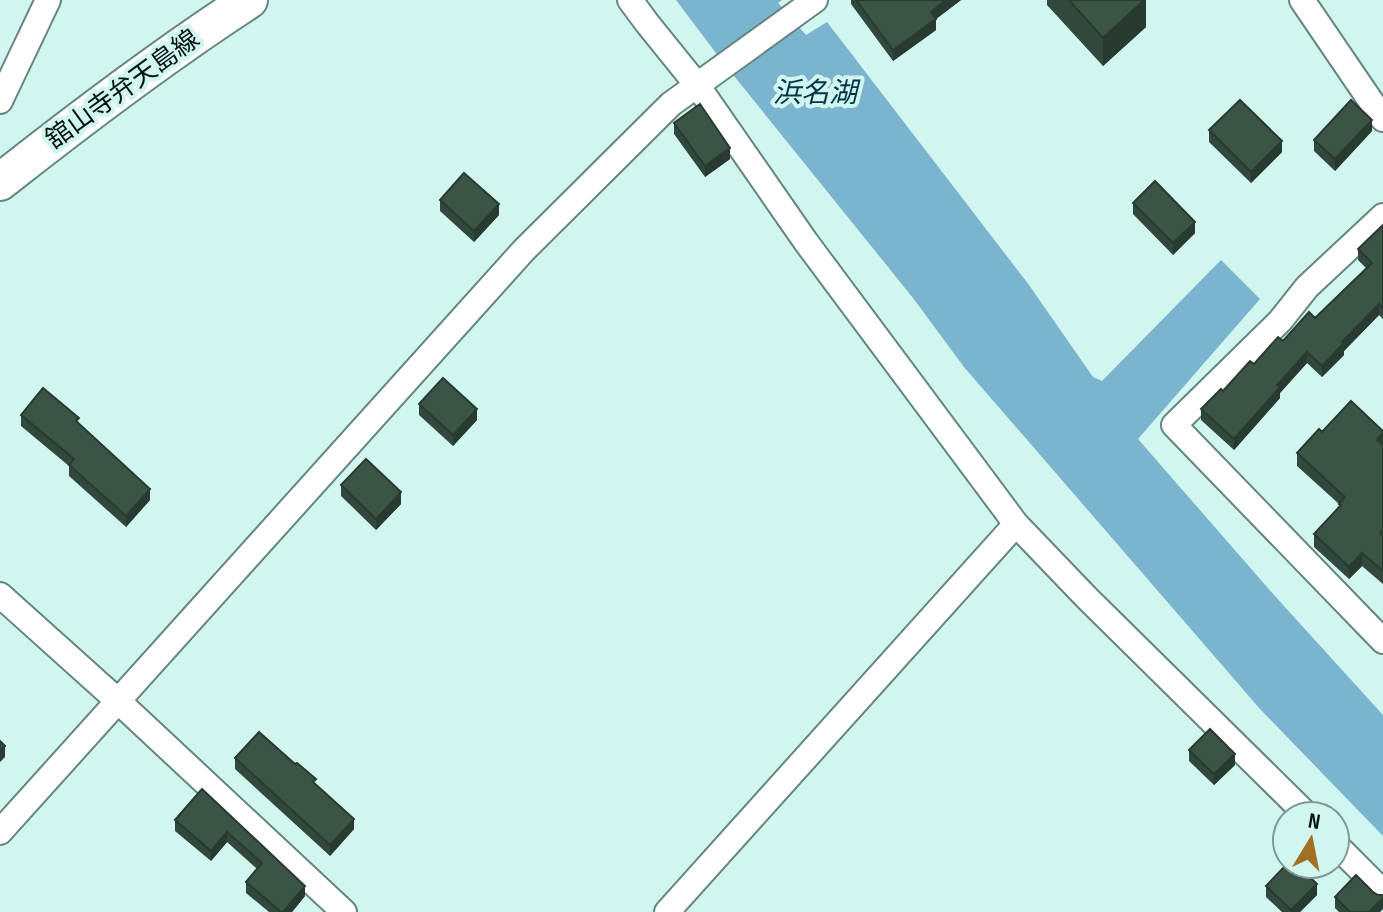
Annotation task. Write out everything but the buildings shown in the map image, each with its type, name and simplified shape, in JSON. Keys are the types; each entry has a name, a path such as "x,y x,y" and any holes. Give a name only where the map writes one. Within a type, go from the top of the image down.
{"main road":[{"name":"舘山寺弁天島線","path":"0,182 71,126 249,0"}],"street":[{"path":"0,101 48,0"},
{"path":"630,0 647,23 703,81 806,242 1016,524 1292,800"},
{"path":"1302,0 1383,119"},
{"path":"0,832 524,250 671,104 806,6"},
{"path":"1383,216 1307,287 1280,321 1174,425 1383,641"},
{"path":"667,912 1016,524"},
{"path":"0,595 344,912"},
{"path":"1351,860 1383,892"}],"water":[{"name":"浜名湖","path":"676,0 782,0 778,3 806,35 827,22 1029,285 1093,377 1102,381 1221,260 1260,299 1138,439 1383,715 1383,836 1260,709 964,367 913,298"}]}
